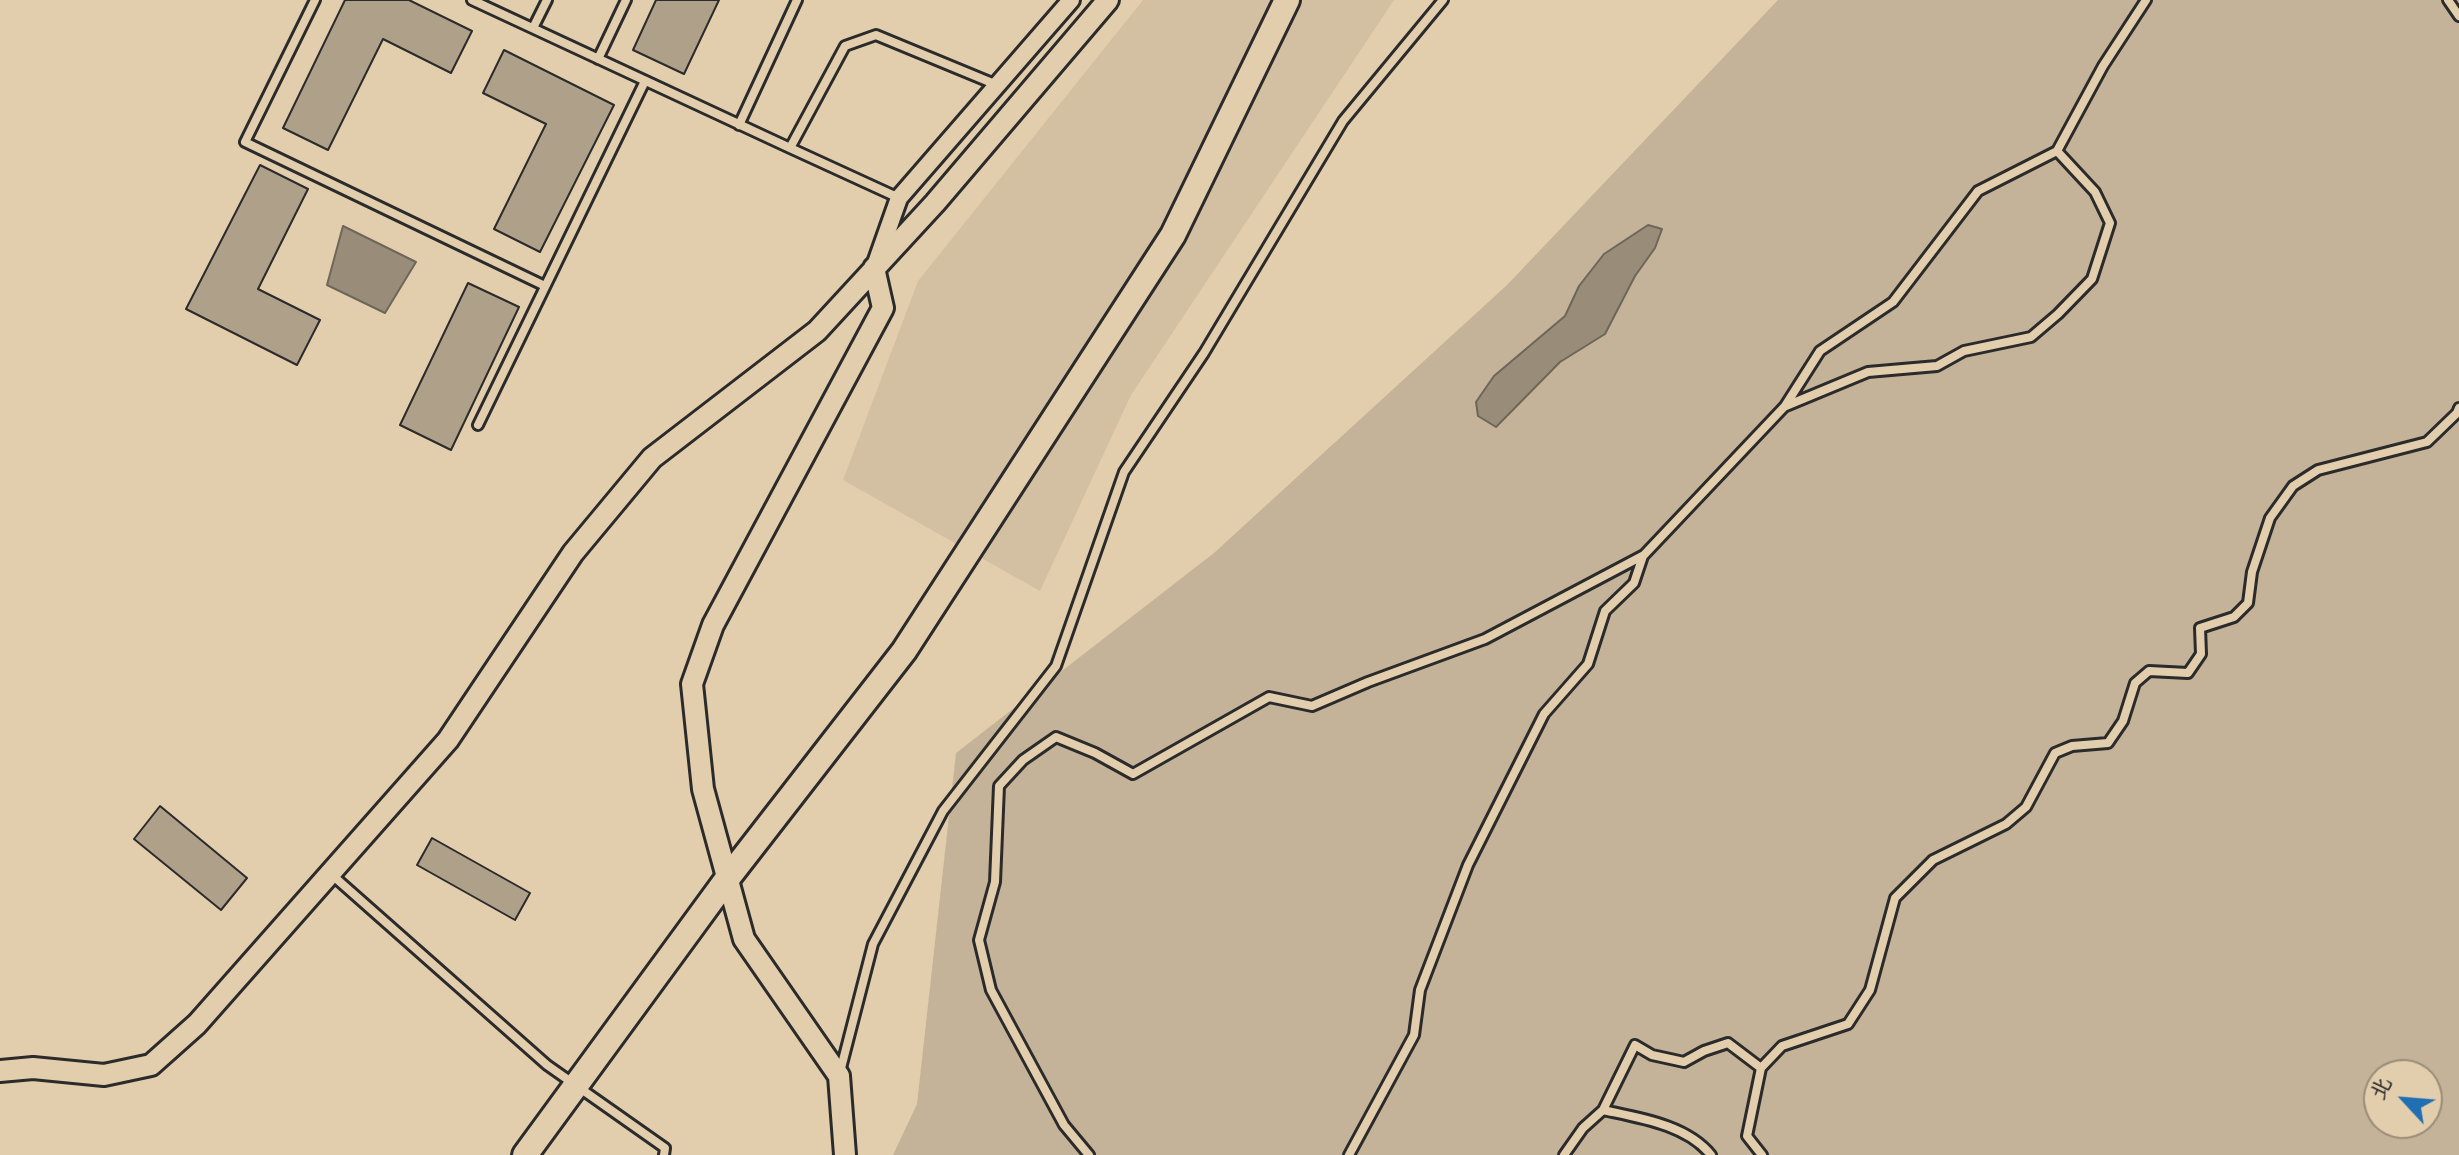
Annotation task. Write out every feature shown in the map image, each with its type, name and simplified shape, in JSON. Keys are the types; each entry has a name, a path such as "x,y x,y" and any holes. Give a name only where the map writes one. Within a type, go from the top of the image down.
{"main road":[{"path":"525,1155 727,879 904,651 1173,235 1287,0"}],"street":[{"path":"845,1155 839,1076 744,939 703,789 692,684 713,625 883,308 874,268 899,198 1071,0"},
{"path":"0,1071 33,1068 104,1075 151,1065 197,1024 448,740 573,553 652,458 817,331 935,203 1108,0"}],"lane":[{"path":"315,0 245,142 545,286"},
{"path":"472,0 899,198"},
{"path":"533,28 547,0"},
{"path":"598,59 626,0"},
{"path":"739,125 797,0"},
{"path":"839,1076 873,944 943,811 1056,666 1124,472 1204,353 1343,121 1443,0"},
{"path":"1089,1155 1064,1125 991,990 979,940 995,882 999,786 1023,760 1056,737 1095,753 1133,774 1269,697 1312,706 1485,639 1644,555 1785,406 1820,351 1893,302 1978,191 2057,151 2103,66 2146,0"},
{"path":"2448,0 2459,16"},
{"path":"790,148 845,46 876,35 997,85"},
{"path":"478,425 645,81"},
{"path":"1785,406 1868,372 1937,366 1964,351 2031,337 2058,314 2092,279 2110,223 2095,192 2057,151"},
{"path":"1762,1155 1747,1136 1761,1068 1782,1046 1848,1024 1870,990 1895,898 1933,860 2006,824 2026,807 2055,753 2072,746 2108,743 2123,721 2135,683 2149,671 2188,673 2201,654 2200,628 2234,617 2248,603 2252,572 2270,518 2293,486 2318,470 2427,442 2459,408"},
{"path":"1349,1155 1414,1035 1420,990 1468,865 1544,714 1588,664 1605,611 1634,583 1644,555"},
{"path":"330,874 547,1065 665,1148 664,1155"},
{"path":"1564,1155 1583,1128 1603,1110 1635,1045 1652,1055 1684,1062 1728,1043 1761,1068"},
{"path":"1603,1110 1647,1119 1700,1141 1711,1155"}],"shaded area":[{"path":"1143,0 1394,0 1131,395 1040,591 843,480 918,281"},
{"path":"1778,0 2459,0 2459,1155 893,1155 917,1104 956,753 1214,553 1507,285"},
{"path":"1648,225 1662,229 1655,248 1635,276 1605,334 1560,362 1496,427 1478,416 1476,402 1494,376 1565,316 1579,286 1604,254"},
{"path":"343,226 416,262 385,313 327,285"}],"building":[{"path":"345,0 409,0 472,31 451,73 383,39 328,150 283,128"},
{"path":"656,0 719,0 684,74 633,50"},
{"path":"504,50 614,105 540,252 494,229 546,124 483,93"},
{"path":"260,165 308,189 258,289 320,320 297,365 186,309"},
{"path":"468,283 519,307 451,450 400,425"},
{"path":"160,806 247,878 221,910 134,839"},
{"path":"432,838 530,893 515,920 417,865"}]}
